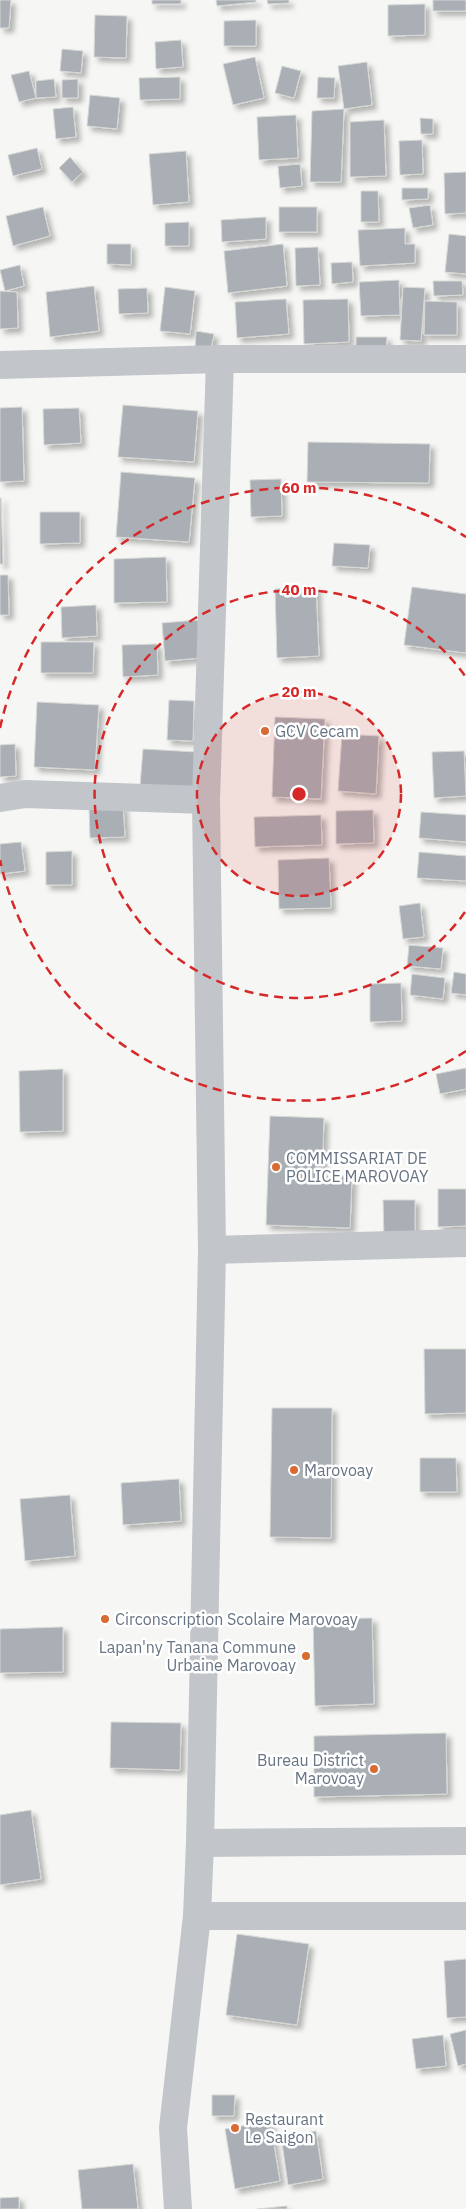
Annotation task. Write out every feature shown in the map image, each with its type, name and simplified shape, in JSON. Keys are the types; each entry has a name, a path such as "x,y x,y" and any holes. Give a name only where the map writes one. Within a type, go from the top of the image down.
{"street":[{"path":"0,365 220,359 466,359"},
{"path":"178,2209 173,2128 197,1916 200,1843 212,1250 206,800 220,359"},
{"path":"0,798 25,794 206,800"},
{"path":"212,1250 466,1243"},
{"path":"200,1843 466,1841"},
{"path":"197,1916 466,1916"}],"building":[{"path":"0,0 11,0 9,28 0,28"},
{"path":"152,0 181,0 181,4 152,4"},
{"path":"216,0 256,0 256,2 217,6"},
{"path":"267,0 289,0 289,3 268,4"},
{"path":"433,0 466,0 466,11 433,11"},
{"path":"425,4 425,35 388,36 388,5"},
{"path":"95,15 127,16 126,58 94,57"},
{"path":"256,20 256,46 224,46 224,21"},
{"path":"181,40 183,67 156,69 155,42"},
{"path":"62,49 83,51 81,73 60,71"},
{"path":"255,57 264,98 233,105 223,64"},
{"path":"367,62 372,105 344,109 338,66"},
{"path":"282,66 301,71 294,98 275,93"},
{"path":"29,71 36,98 19,102 11,75"},
{"path":"180,77 180,99 140,100 139,78"},
{"path":"318,77 335,78 334,98 317,98"},
{"path":"54,79 56,97 36,98 36,81"},
{"path":"78,79 78,98 62,98 62,80"},
{"path":"90,95 120,98 117,129 87,126"},
{"path":"73,107 76,137 56,139 53,109"},
{"path":"344,109 341,182 310,182 312,111"},
{"path":"296,115 298,158 259,160 257,117"},
{"path":"420,118 433,119 433,134 421,134"},
{"path":"384,120 386,176 350,177 350,122"},
{"path":"422,140 423,174 400,175 399,141"},
{"path":"37,148 42,169 13,176 8,155"},
{"path":"186,151 189,202 153,205 149,154"},
{"path":"70,157 83,172 72,182 59,168"},
{"path":"300,164 302,186 280,188 278,166"},
{"path":"466,172 466,213 445,214 444,173"},
{"path":"402,188 428,188 428,199 402,200"},
{"path":"361,191 378,191 379,222 361,222"},
{"path":"430,205 433,225 413,228 409,208"},
{"path":"43,207 50,236 13,246 6,216"},
{"path":"279,207 317,207 317,232 279,232"},
{"path":"266,217 266,239 222,242 221,220"},
{"path":"189,222 189,246 165,246 165,223"},
{"path":"405,228 405,244 415,244 415,263 360,266 358,230"},
{"path":"449,234 466,236 466,274 445,272"},
{"path":"107,244 131,244 131,265 107,264"},
{"path":"283,244 287,286 228,293 224,251"},
{"path":"318,247 320,285 296,286 295,248"},
{"path":"352,262 353,282 332,284 331,263"},
{"path":"20,265 24,286 5,291 0,270"},
{"path":"399,280 400,315 361,316 359,282"},
{"path":"433,281 462,281 463,295 434,296"},
{"path":"94,286 99,331 50,337 46,292"},
{"path":"165,287 195,291 190,334 160,331"},
{"path":"403,287 425,288 421,341 400,340"},
{"path":"147,288 148,313 119,314 118,289"},
{"path":"0,291 17,292 18,328 0,329"},
{"path":"286,299 289,334 237,338 235,302"},
{"path":"348,299 349,342 304,344 303,300"},
{"path":"425,301 457,302 457,335 424,335"},
{"path":"196,331 214,334 210,353 195,350"},
{"path":"356,337 387,337 386,353 356,352"},
{"path":"123,405 198,411 194,462 118,457"},
{"path":"22,407 24,481 0,482 0,408"},
{"path":"79,408 81,443 44,445 43,409"},
{"path":"308,442 430,444 429,483 307,482"},
{"path":"121,472 195,478 189,542 116,537"},
{"path":"281,479 282,516 251,517 250,480"},
{"path":"1,498 3,564 0,564"},
{"path":"40,512 80,512 80,543 40,544"},
{"path":"334,543 370,545 368,568 332,566"},
{"path":"166,557 167,602 114,603 114,559"},
{"path":"0,575 8,575 9,615 0,615"},
{"path":"316,587 319,656 277,658 275,589"},
{"path":"412,587 466,594 466,653 404,645"},
{"path":"96,605 97,636 62,638 61,607"},
{"path":"198,620 200,658 165,661 162,623"},
{"path":"41,642 94,642 93,673 41,673"},
{"path":"157,644 158,675 123,677 122,645"},
{"path":"169,700 194,701 193,741 167,740"},
{"path":"37,702 99,705 95,770 34,767"},
{"path":"275,717 325,719 321,799 272,797"},
{"path":"342,734 379,736 376,794 338,791"},
{"path":"15,744 16,776 0,777 0,745"},
{"path":"143,749 196,752 193,790 140,786"},
{"path":"464,751 466,796 434,798 432,752"},
{"path":"123,806 125,837 90,838 89,807"},
{"path":"373,810 374,843 336,844 336,811"},
{"path":"421,812 466,815 466,842 419,838"},
{"path":"321,815 322,845 255,847 254,817"},
{"path":"21,842 25,871 0,874 0,844"},
{"path":"72,851 72,885 46,885 46,852"},
{"path":"419,852 466,856 466,881 417,878"},
{"path":"329,858 331,908 279,909 278,860"},
{"path":"420,903 424,937 403,939 399,906"},
{"path":"409,945 443,948 441,969 407,966"},
{"path":"454,972 466,974 466,995 451,993"},
{"path":"412,974 445,978 443,999 410,995"},
{"path":"401,983 402,1021 370,1022 370,984"},
{"path":"466,1068 466,1089 440,1094 436,1074"},
{"path":"63,1069 63,1131 20,1132 19,1071"},
{"path":"270,1116 324,1118 322,1176 352,1176 350,1228 266,1225"},
{"path":"438,1189 466,1189 466,1226 438,1227"},
{"path":"383,1200 415,1200 415,1237 384,1238"},
{"path":"424,1349 466,1349 466,1413 425,1414"},
{"path":"272,1408 332,1408 331,1538 270,1537"},
{"path":"420,1458 456,1458 457,1492 420,1492"},
{"path":"179,1479 181,1521 123,1525 121,1483"},
{"path":"70,1495 75,1556 25,1561 20,1499"},
{"path":"372,1618 374,1704 315,1706 313,1619"},
{"path":"63,1627 63,1672 0,1673 0,1629"},
{"path":"111,1722 181,1723 180,1770 110,1768"},
{"path":"446,1733 447,1794 314,1797 314,1736"},
{"path":"31,1810 41,1879 0,1885 0,1815"},
{"path":"237,1934 309,1944 297,2025 226,2015"},
{"path":"466,1959 466,2017 447,2018 444,1961"},
{"path":"466,2030 466,2064 458,2066 450,2034"},
{"path":"443,2035 446,2066 416,2069 412,2039"},
{"path":"212,2095 235,2095 234,2116 212,2116"},
{"path":"270,2121 280,2181 235,2189 225,2129"},
{"path":"316,2131 323,2179 288,2185 281,2136"},
{"path":"133,2164 138,2209 82,2209 78,2170"},
{"path":"19,2197 19,2209 0,2209 0,2198"},
{"path":"287,2206 287,2209 257,2209"}],"place":[{"name":"GCV Cecam","path":"265,731"},
{"name":"COMMISSARIAT DE POLICE MAROVOAY","path":"276,1167"},
{"name":"Marovoay","path":"294,1470"},
{"name":"Circonscription Scolaire Marovoay","path":"105,1619"},
{"name":"Lapan'ny Tanana Commune Urbaine Marovoay","path":"306,1656"},
{"name":"Bureau District Marovoay","path":"374,1769"},
{"name":"Restaurant Le Saigon","path":"235,2128"}]}
